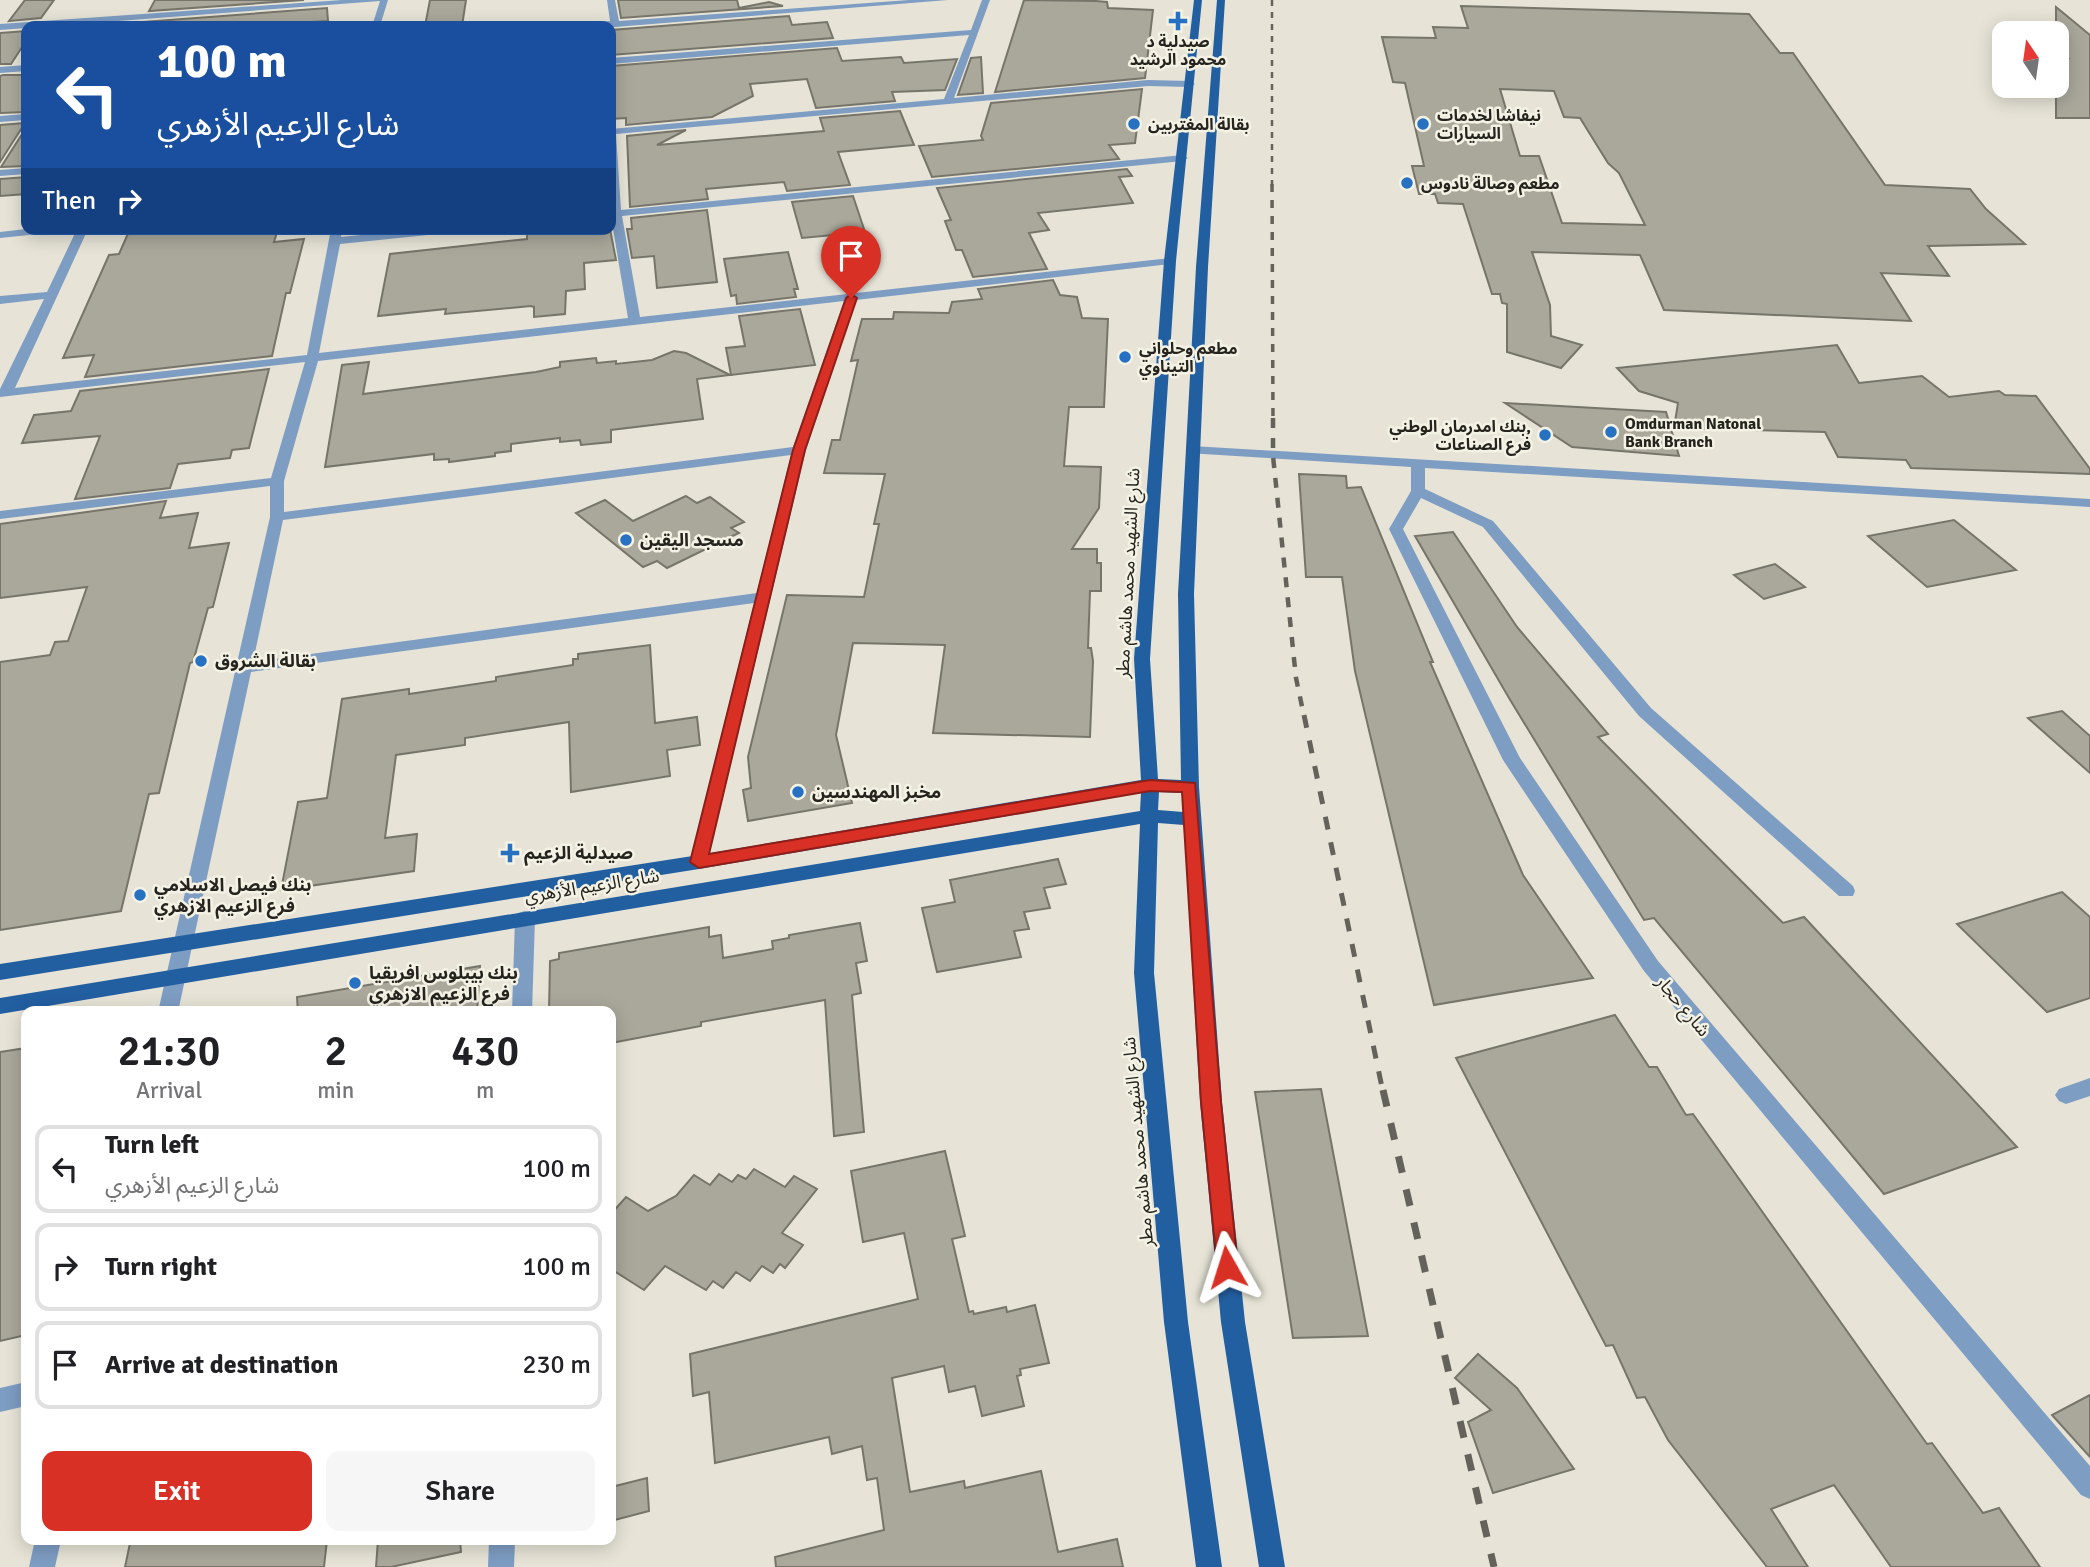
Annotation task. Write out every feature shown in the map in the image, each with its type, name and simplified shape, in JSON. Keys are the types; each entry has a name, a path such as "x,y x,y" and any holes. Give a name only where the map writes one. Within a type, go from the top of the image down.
{"main road":[{"name":"شارع الشهيد محمد هاشم مطر","path":"1198,0 1170,261 1142,659 1150,785 1144,973 1176,1322 1209,1567"},
{"path":"1221,0 1192,450 1186,594 1191,819 1211,1102 1233,1322 1272,1567"},
{"name":"شارع الزعيم الأزهري","path":"0,972 699,862 1150,785 1190,787"},
{"name":"شارع الزعيم الأزهري","path":"0,1006 1149,816 1191,819"}],"street":[{"path":"83,21 376,0"},
{"path":"378,21 384,0"},
{"path":"611,0 614,21"},
{"path":"792,0 807,8"},
{"path":"616,24 944,0"},
{"path":"948,101 986,0"},
{"path":"135,21 143,9"},
{"path":"0,27 21,25"},
{"path":"616,61 973,32"},
{"path":"0,70 21,68"},
{"path":"616,132 1148,83 1190,84"},
{"path":"0,119 21,117"},
{"path":"616,214 1183,158"},
{"path":"0,173 21,171"},
{"path":"616,229 635,322"},
{"path":"0,236 21,233"},
{"path":"3,392 80,235"},
{"path":"169,1006 277,517 277,481 312,360 337,235"},
{"path":"3,392 312,360 1170,261"},
{"path":"0,300 51,295"},
{"path":"699,862 799,450 851,298"},
{"path":"277,517 799,450"},
{"path":"1192,450 2090,503"},
{"path":"1418,464 1418,491 1488,524 1645,712 1846,891"},
{"path":"0,515 277,481"},
{"name":"شارع حجار","path":"1418,491 1396,529 1513,760 1628,932 1664,984 2090,1486"},
{"path":"244,668 764,597"},
{"path":"522,1006 525,918"},
{"path":"2066,1095 2090,1087"},
{"path":"0,1400 21,1395"},
{"path":"42,1567 47,1545"},
{"path":"501,1567 502,1545"}],"building":[{"path":"25,0 54,0 41,18 9,21"},
{"path":"155,0 304,0 149,11"},
{"path":"430,0 466,0 463,21 426,21"},
{"path":"618,0 737,0 739,8 769,2 783,6 621,18"},
{"path":"1024,0 1096,1 1107,2 1108,8 1153,10 1145,78 995,92"},
{"path":"1461,6 1749,14 1780,53 1793,53 1885,185 1970,189 1986,209 2025,244 1928,246 1949,276 1881,273 1911,321 1664,310 1640,255 1532,252 1550,305 1551,336 1582,345 1561,368 1507,352 1507,304 1502,303 1500,294 1492,294 1463,204 1438,203 1435,194 1419,194 1412,166 1424,166 1405,83 1393,82 1382,37 1436,38 1433,27 1468,28","holes":["1500,89 1554,91 1564,117 1580,118 1608,163 1619,173 1645,225 1562,223 1539,156 1520,156"]},
{"path":"2056,7 2090,35 2090,118 2056,118 2056,98 2069,98 2069,21 2056,21"},
{"path":"327,8 328,21 156,21"},
{"path":"789,16 792,25 827,22 833,38 616,55 616,30"},
{"path":"21,31 21,49 11,64 0,64 0,33"},
{"path":"837,48 842,61 901,57 904,63 957,59 945,90 892,92 895,101 816,108 807,79 750,84 753,96 712,117 626,125 626,118 616,119 616,66"},
{"path":"981,57 983,93 958,95 971,58"},
{"path":"21,75 21,112 0,113 0,76"},
{"path":"1142,89 1135,143 1109,145 1119,159 932,177 919,146 983,140 981,136 991,103"},
{"path":"900,111 914,145 838,152 850,185 787,191 784,182 706,189 708,199 630,207 627,136 686,130 657,145 824,131 820,118"},
{"path":"21,123 21,129 0,162 0,125"},
{"path":"21,136 21,166 1,167"},
{"path":"1127,169 1132,176 1119,177 1133,203 1038,213 1049,230 1029,233 1047,269 973,277 962,250 956,250 945,221 951,220 937,188"},
{"path":"21,177 21,194 0,196 0,179"},
{"path":"853,196 865,232 802,238 792,202"},
{"path":"707,210 717,282 657,288 654,256 632,258 627,229 632,229 631,218"},
{"path":"127,235 276,235 274,242 304,239 290,293 286,293 272,356 85,377 94,355 63,358 109,255 119,254"},
{"path":"527,235 611,235 616,260 584,263 585,289 566,291 565,314 534,317 534,307 531,306 445,314 446,309 378,316 390,254 527,239"},
{"path":"788,252 798,289 794,289 796,297 737,304 736,295 731,296 724,259"},
{"path":"1053,280 1060,295 1077,297 1082,318 1108,319 1104,407 1069,407 1064,466 1101,467 1099,508 1072,549 1097,549 1097,563 1101,563 1101,591 1090,591 1088,648 1091,648 1093,661 1090,737 933,733 945,645 853,643 836,735 852,803 748,821 743,790 751,788 748,757 787,595 864,597 879,524 874,524 885,474 824,473 832,440 840,440 858,360 851,361 862,319 893,319 894,312 949,313 952,302 982,299 978,289"},
{"path":"800,309 815,365 731,375 726,348 745,346 739,316"},
{"path":"1837,345 1859,383 1922,376 1949,397 1999,391 2005,395 2036,396 2090,469 2090,474 1911,468 1906,460 1838,457 1825,432 1674,428 1678,403 1639,391 1617,368"},
{"path":"674,351 686,353 730,375 697,379 703,419 611,430 611,442 581,445 580,440 560,442 560,438 511,444 511,451 495,453 495,456 449,462 449,459 434,460 434,454 325,467 342,365 369,362 363,394 536,372 560,367 560,362 596,358 597,363 616,361 616,364 652,360"},
{"path":"269,369 249,448 232,450 230,458 178,464 170,488 75,499 100,436 22,443 34,415 71,411 80,391"},
{"name":"Omdurman Natonal Bank Branch","path":"1505,403 1666,412 1679,456 1572,447"},
{"path":"1299,474 1346,476 1347,488 1361,487 1433,662 1430,662 1523,875 1593,978 1434,1005 1355,671 1342,577 1306,577"},
{"path":"686,496 697,503 710,497 744,522 731,528 739,533 667,568 657,561 643,567 576,513 605,500 633,521"},
{"path":"166,501 160,518 198,513 189,548 229,543 213,607 208,608 193,662 190,663 159,793 149,794 121,911 0,930 0,662 50,655 55,642 68,641 87,587 0,598 0,524"},
{"path":"1954,520 2016,570 1927,587 1868,536"},
{"path":"1453,532 1517,627 1608,734 1598,737 1783,923 1804,917 2017,1147 1884,1194 1654,918 1644,920 1509,698 1415,536"},
{"path":"1775,564 1805,587 1764,599 1734,575"},
{"path":"650,645 655,723 697,717 700,745 667,750 670,776 571,792 569,722 465,738 465,745 396,755 385,838 417,834 414,871 281,890 298,802 327,798 342,699 409,689 409,694 496,681 496,677 573,665 573,659 578,659 578,654"},
{"path":"2062,711 2090,736 2090,773 2028,718"},
{"path":"1058,859 1066,884 1044,888 1050,908 1024,912 1029,929 1014,931 1021,957 937,972 922,908 955,902 950,880"},
{"path":"2062,892 2090,917 2090,998 2047,1012 1957,924"},
{"path":"860,923 867,961 856,963 861,993 852,995 864,1132 834,1136 825,1000 701,1022 701,1026 616,1042 616,1006 549,1006 550,961 559,959 559,953 709,927 709,937 721,935 723,958 773,949 772,941 789,938 789,935"},
{"path":"480,966 477,1006 298,1006 297,997"},
{"path":"1615,1015 1649,1067 1657,1067 1686,1115 1693,1114 1927,1444 1932,1443 1983,1513 1999,1508 2040,1567 1891,1567 1834,1485 1771,1509 1808,1567 1767,1567 1668,1440 1645,1397 1637,1398 1613,1345 1606,1346 1456,1058"},
{"path":"21,1049 21,1336 0,1341 0,1052"},
{"path":"1321,1089 1368,1336 1293,1338 1255,1092"},
{"path":"945,1151 965,1236 952,1239 969,1312 973,1311 974,1314 1006,1307 1007,1312 1035,1305 1049,1363 1020,1369 1021,1375 1017,1376 1024,1406 982,1416 975,1386 949,1392 944,1366 892,1378 910,1492 964,1481 965,1488 1041,1471 1058,1552 1117,1539 1123,1567 776,1567 775,1557 884,1530 877,1478 867,1480 862,1446 832,1454 829,1437 715,1463 709,1392 693,1396 690,1354 918,1299 904,1233 863,1242 851,1171"},
{"path":"754,1169 785,1187 794,1176 817,1189 782,1233 803,1245 785,1268 780,1264 773,1273 762,1266 750,1281 736,1272 723,1288 713,1281 706,1290 665,1266 644,1290 616,1272 616,1208 626,1197 648,1211 676,1196 694,1175 710,1185 719,1174 732,1182 738,1175 746,1179"},
{"path":"1478,1354 1517,1388 1574,1469 1493,1493 1468,1422 1491,1410 1455,1378"},
{"path":"2090,1395 2090,1457 2052,1415"},
{"path":"647,1478 649,1511 616,1520 616,1486"},
{"path":"130,1545 326,1545 324,1567 125,1567"},
{"path":"378,1545 460,1545 461,1552 391,1567 376,1567"}],"railway":[{"path":"1272,0 1272,184"},
{"path":"1272,184 1273,420"},
{"path":"1273,420 1273,456 1296,678 1304,716"},
{"path":"1304,715 1383,1092"},
{"path":"1383,1090 1494,1567"}],"place":[{"name":"صيدلية د محمود الرشيد","path":"1178,21"},
{"name":"بقالة المغتربين","path":"1134,124"},
{"name":"نيفاشا لخدمات السيارات","path":"1423,124"},
{"name":"مطعم وصالة نادوس","path":"1407,183"},
{"name":"مطعم وحلواني التيناوي","path":"1125,357"},
{"name":"Omdurman Natonal Bank Branch","path":"1611,432"},
{"name":"بنك امدرمان الوطني, فرع الصناعات","path":"1545,435"},
{"name":"مسجد اليقين","path":"626,540"},
{"name":"بقالة الشروق","path":"201,661"},
{"name":"مخبز المهندسين","path":"798,792"},
{"name":"صيدلية الزعيم","path":"510,853"},
{"name":"بنك فيصل الاسلامي فرع الزعيم الازهري","path":"140,895"},
{"name":"بنك بيبلوس افريقيا فرع الزعيم الازهري","path":"355,983"}],"route":[{"path":"851,298 799,450 699,862 1150,785 1190,787 1211,1102 1227,1267"}]}
